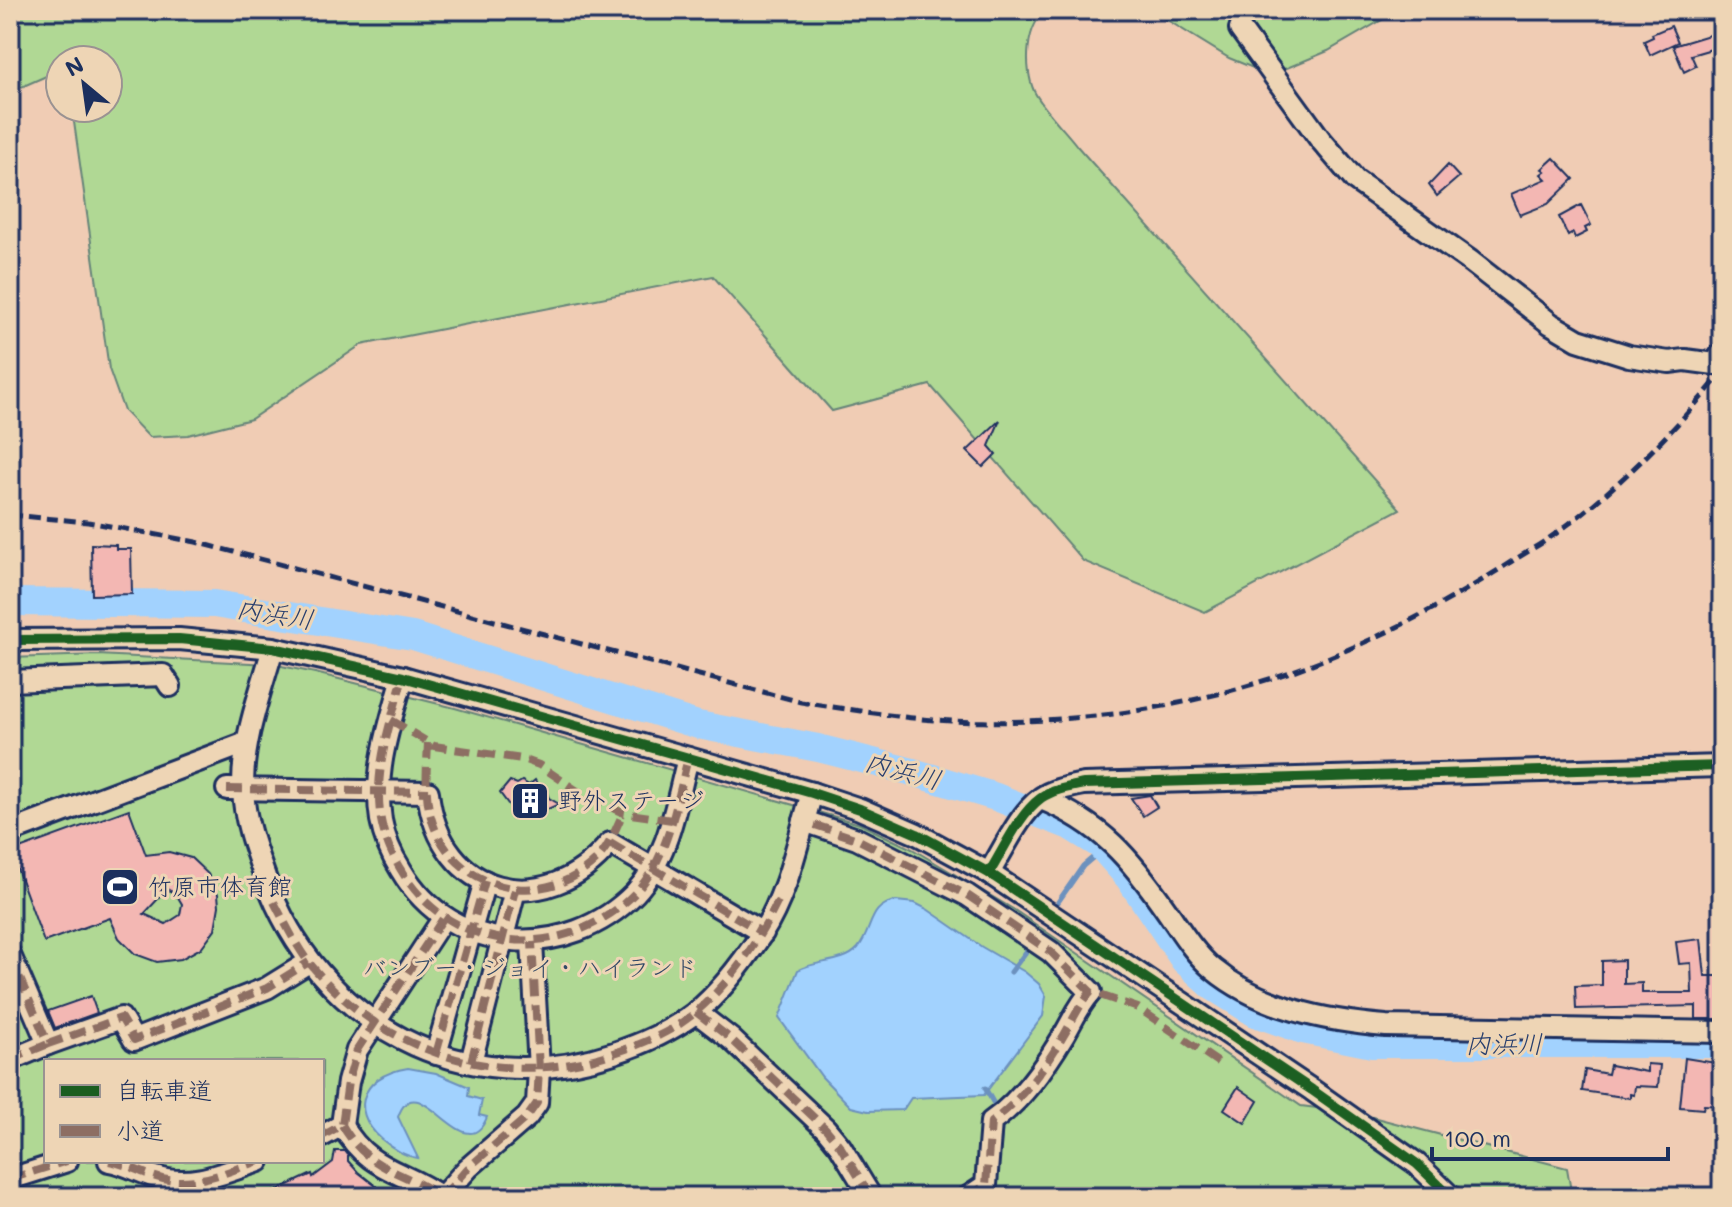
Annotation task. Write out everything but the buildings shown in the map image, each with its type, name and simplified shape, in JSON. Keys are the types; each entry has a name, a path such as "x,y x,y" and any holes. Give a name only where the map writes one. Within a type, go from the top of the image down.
{"street":[{"path":"1240,29 1320,139 1355,180 1470,261 1551,324 1578,340 1629,356 1715,364 1722,353"},
{"path":"10,640 179,639 273,648 403,677 860,809 917,834 989,873 1365,1127 1417,1164 1451,1197"},
{"path":"273,648 235,789 274,902 309,962 336,992 376,1023 436,1054 494,1067 539,1069 584,1063 631,1048 696,1012 731,975 763,933 810,823 812,793"},
{"path":"10,681 163,675 170,686"},
{"path":"403,677 382,755 378,790 381,823 394,859 424,902 444,917 502,940 532,942 569,935 606,916 636,892 655,868 669,833 688,758"},
{"path":"10,832 246,743"},
{"path":"989,873 1033,807 1060,789 1084,784 1722,766"},
{"path":"235,789 428,792 430,815 447,849 461,864 485,881 515,890 536,890 557,885 590,866 610,843 763,933"},
{"path":"1033,807 1070,810 1119,848 1191,946 1212,969 1257,996 1281,1005 1347,1023 1386,1026 1722,1032"},
{"path":"810,823 857,839 967,895 1051,952 1091,992 1027,1087 1009,1110 991,1122 986,1185 968,1197"},
{"path":"436,1054 485,881"},
{"path":"471,1062 515,890"},
{"path":"444,917 357,1050 348,1082 342,1125 353,1142 378,1165 442,1197 468,1168 534,1108 539,1069 532,942"},
{"path":"10,955 48,1044"},
{"path":"10,1060 121,1018 134,1040 267,988 309,962"},
{"path":"696,1012 731,1039 826,1129 871,1197"},
{"path":"324,1135 342,1125"},
{"path":"10,1179 61,1163"},
{"path":"120,1163 158,1178 184,1182 210,1178 253,1163"}],"green space":[{"path":"10,10 1048,10 1035,25 1028,59 1031,82 1043,105 1400,509 1205,612 1083,561 930,385 832,411 713,276 361,345 251,419 188,435 149,437 124,411 109,369 74,124 124,124 124,44 44,44 44,77 10,92"},
{"path":"1151,10 1399,10 1328,51 1270,75 1229,58"},
{"name":"バンブー・ジョイ・ハイランド","path":"98,655 272,664 315,673 455,708 860,824 912,849 1013,909 1301,1106 1357,1113 1567,1168 1572,1197 10,1197 10,658"}],"water":[{"path":"896,901 915,903 927,909 1025,972 1039,984 1046,996 1043,1016 984,1095 911,1098 903,1110 868,1111 851,1107 822,1077 779,1018 798,970 852,953 863,941 880,908"},
{"path":"408,1068 436,1073 469,1087 468,1096 482,1100 479,1115 487,1117 478,1131 466,1133 417,1101 406,1103 398,1117 418,1158 389,1145 367,1121 363,1110 364,1098 378,1079"}],"waterway":[{"name":"内浜川","path":"10,602 214,604 413,636 698,725 818,748 996,797 1070,826 1099,844 1129,878 1184,960 1215,988 1255,1013 1303,1030 1372,1044 1722,1044"},
{"path":"1058,902 1083,866 1103,849"},
{"path":"1011,972 1031,945"},
{"path":"985,1088 998,1111"},
{"path":"999,1149 1002,1119"}],"railway":[{"path":"10,515 88,522 196,542 801,702 940,720 1007,722 1072,718 1130,712 1243,687 1299,669 1406,623 1535,547 1584,512 1646,456 1722,373"}],"marked path":[{"path":"403,677 381,766 379,802 384,833 398,865 423,899 450,920 480,934 512,940 545,939 577,931 608,915 635,893 647,879 664,847 688,758"},
{"path":"391,720 434,746 522,759 539,765 579,792 623,813 672,820"},
{"path":"428,743 427,799 442,842 458,862 478,876 501,886 525,889 550,886 574,877 600,856 623,813"},
{"path":"227,789 428,792"},
{"path":"815,825 857,839 967,895 1051,952 1091,992 1138,1008 1219,1063"},
{"path":"610,843 763,933"},
{"path":"436,1054 485,881"},
{"path":"471,1062 515,890"},
{"path":"274,902 307,960 336,992 369,1019 405,1040 444,1055 484,1065 526,1068 568,1064 611,1054 645,1042 678,1025 710,999 733,973 763,930 779,899"},
{"path":"324,1135 342,1125 348,1082 357,1050 444,917"},
{"path":"442,1197 468,1168 527,1117 537,1103 539,1069 532,942"},
{"path":"10,955 48,1044 121,1018 134,1040 267,988 309,962"},
{"path":"968,1197 986,1185 991,1122 1032,1083 1091,992"},
{"path":"696,1012 731,1039 826,1129 871,1197"},
{"path":"10,1060 48,1044"},
{"path":"342,1125 364,1153 441,1197"},
{"path":"10,1179 61,1163"},
{"path":"117,1163 156,1177 182,1181 208,1178 253,1163"}],"cycle path":[{"path":"10,640 179,639 273,648 403,677 860,809 917,834 989,873 1312,1090 1417,1164 1451,1197"},
{"path":"989,873 1019,822 1033,805 1051,792 1084,784 1722,766"}],"place":[{"name":"野外ステージ","path":"530,801"},
{"name":"竹原市体育館","path":"120,887"}]}
